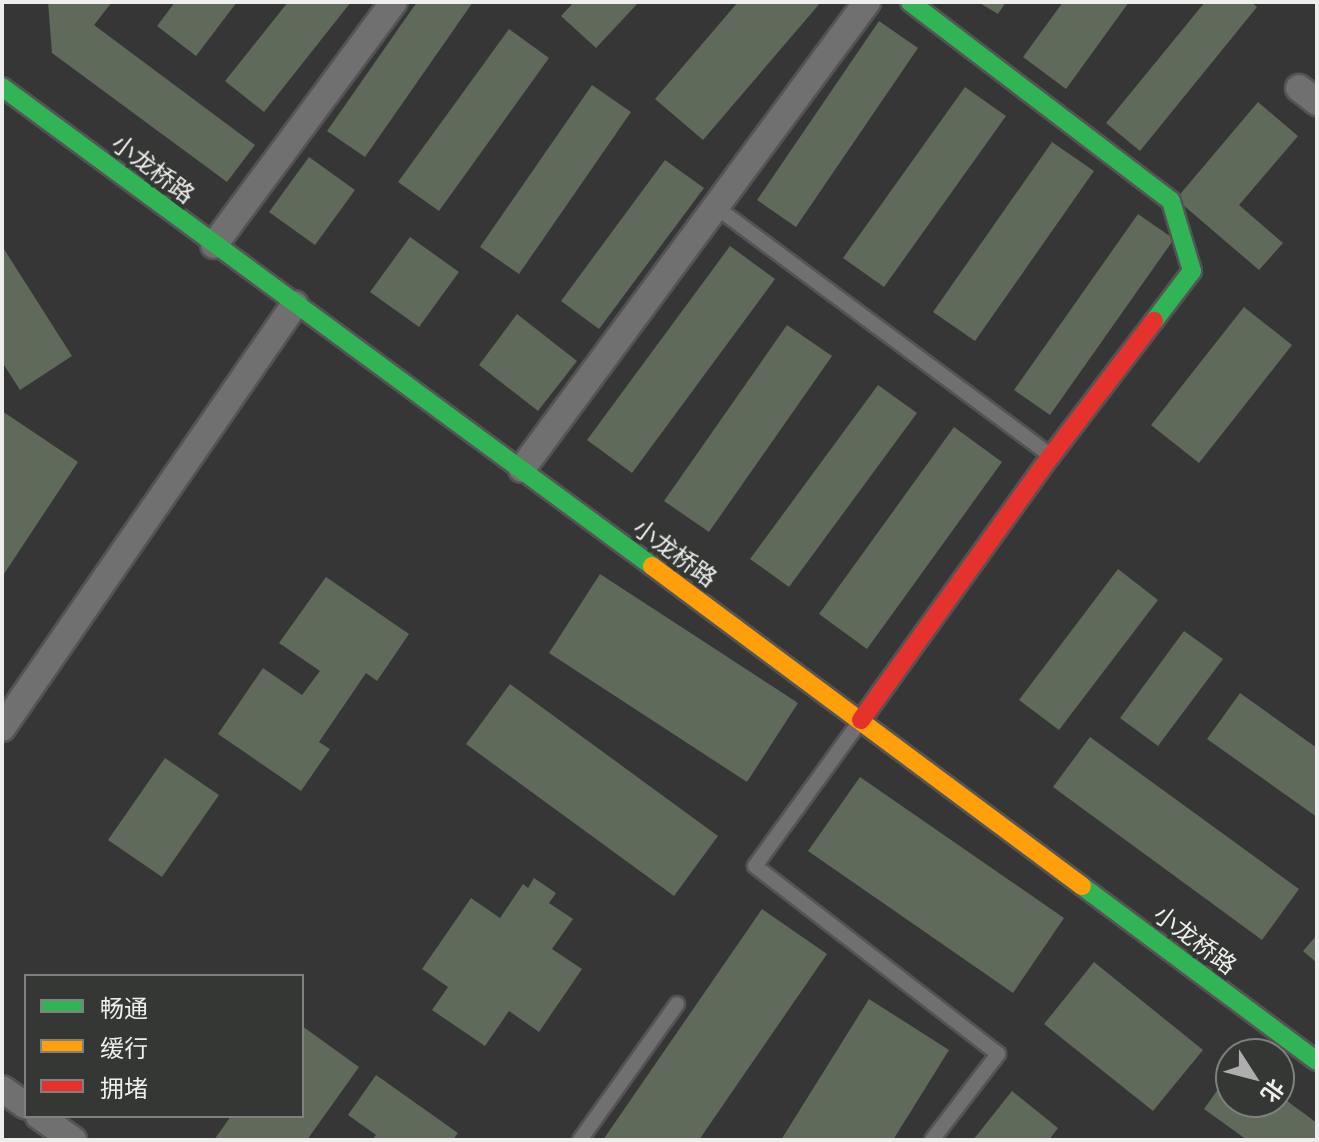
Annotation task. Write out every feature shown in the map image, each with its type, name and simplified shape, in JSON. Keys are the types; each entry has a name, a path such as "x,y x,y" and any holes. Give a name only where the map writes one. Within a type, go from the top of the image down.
{"street":[{"path":"214,245 394,2"},
{"path":"522,469 867,2"},
{"path":"861,720 1051,456 1192,271 1171,201 910,2"},
{"name":"小龙桥路","path":"2,87 861,720 1317,1061"},
{"path":"2,728 295,304"},
{"path":"2,1089 24,1105"},
{"path":"42,1118 73,1140"}],"lane":[{"path":"716,207 1051,456"},
{"path":"861,720 755,866 998,1054 932,1140"},
{"path":"580,1140 677,1004"}],"building":[{"path":"48,2 112,2 94,25 255,145 227,182 52,53"},
{"path":"175,2 237,2 196,56 157,26"},
{"path":"288,2 351,2 264,112 225,81"},
{"path":"417,2 473,2 365,157 327,131"},
{"path":"574,2 639,2 596,48 561,16"},
{"path":"738,2 821,2 703,140 655,99"},
{"path":"978,2 1006,2 998,14"},
{"path":"1063,2 1129,2 1066,89 1023,57"},
{"path":"1205,2 1251,2 1257,7 1140,151 1106,123"},
{"path":"879,21 918,48 796,227 757,200"},
{"path":"509,29 549,58 439,211 398,182"},
{"path":"592,85 631,112 519,274 480,247"},
{"path":"965,87 1006,116 884,287 843,258"},
{"path":"1258,102 1298,136 1239,205 1283,243 1259,270 1176,199"},
{"path":"1052,142 1094,171 975,341 933,312"},
{"path":"309,157 355,190 315,245 269,212"},
{"path":"665,160 704,188 599,329 561,301"},
{"path":"1138,214 1174,239 1050,415 1014,390"},
{"path":"410,237 459,272 419,327 370,292"},
{"path":"2,246 72,356 20,390 2,362"},
{"path":"730,246 775,279 632,473 587,440"},
{"path":"1244,307 1292,345 1199,463 1151,425"},
{"path":"517,314 577,361 538,411 479,365"},
{"path":"787,325 832,356 709,532 664,501"},
{"path":"878,385 917,413 789,587 750,559"},
{"path":"2,411 78,462 2,577"},
{"path":"954,427 1002,462 867,649 819,614"},
{"path":"1118,569 1158,600 1059,730 1019,700"},
{"path":"600,574 798,703 747,782 549,653"},
{"path":"326,577 409,634 377,681 366,673 319,742 330,749 301,791 218,734 263,668 302,695 320,671 279,643"},
{"path":"1184,631 1223,659 1158,746 1120,718"},
{"path":"510,684 718,836 674,896 466,744"},
{"path":"1240,693 1317,748 1317,817 1207,739"},
{"path":"1090,737 1299,889 1262,940 1053,787"},
{"path":"165,758 219,795 162,877 108,840"},
{"path":"860,777 1064,918 1013,993 808,851"},
{"path":"534,878 556,893 549,903 573,919 552,949 582,969 539,1032 509,1011 485,1046 432,1010 448,987 422,969 471,898 500,918 523,884 528,888"},
{"path":"762,909 827,954 699,1140 603,1140"},
{"path":"1317,935 1317,963 1303,951"},
{"path":"1094,962 1203,1050 1153,1111 1044,1024"},
{"path":"869,999 949,1050 893,1140 781,1140"},
{"path":"304,1027 359,1067 307,1140 214,1140 230,1118 304,1118"},
{"path":"376,1075 458,1133 453,1140 372,1140 376,1135 348,1115"},
{"path":"1012,1091 1058,1128 1049,1140 973,1140"},
{"path":"1215,1094 1215,1117 1204,1109"},
{"path":"1295,1107 1317,1123 1317,1140 1247,1140 1216,1118 1295,1118"}],"traffic: fast":[{"path":"910,2 1171,201 1192,271 1154,321"},
{"path":"2,87 652,566"},
{"path":"1082,886 1317,1061"}],"traffic: slow":[{"path":"652,566 1082,886"}],"traffic: jam":[{"path":"861,720 1051,456 1154,321"}]}
